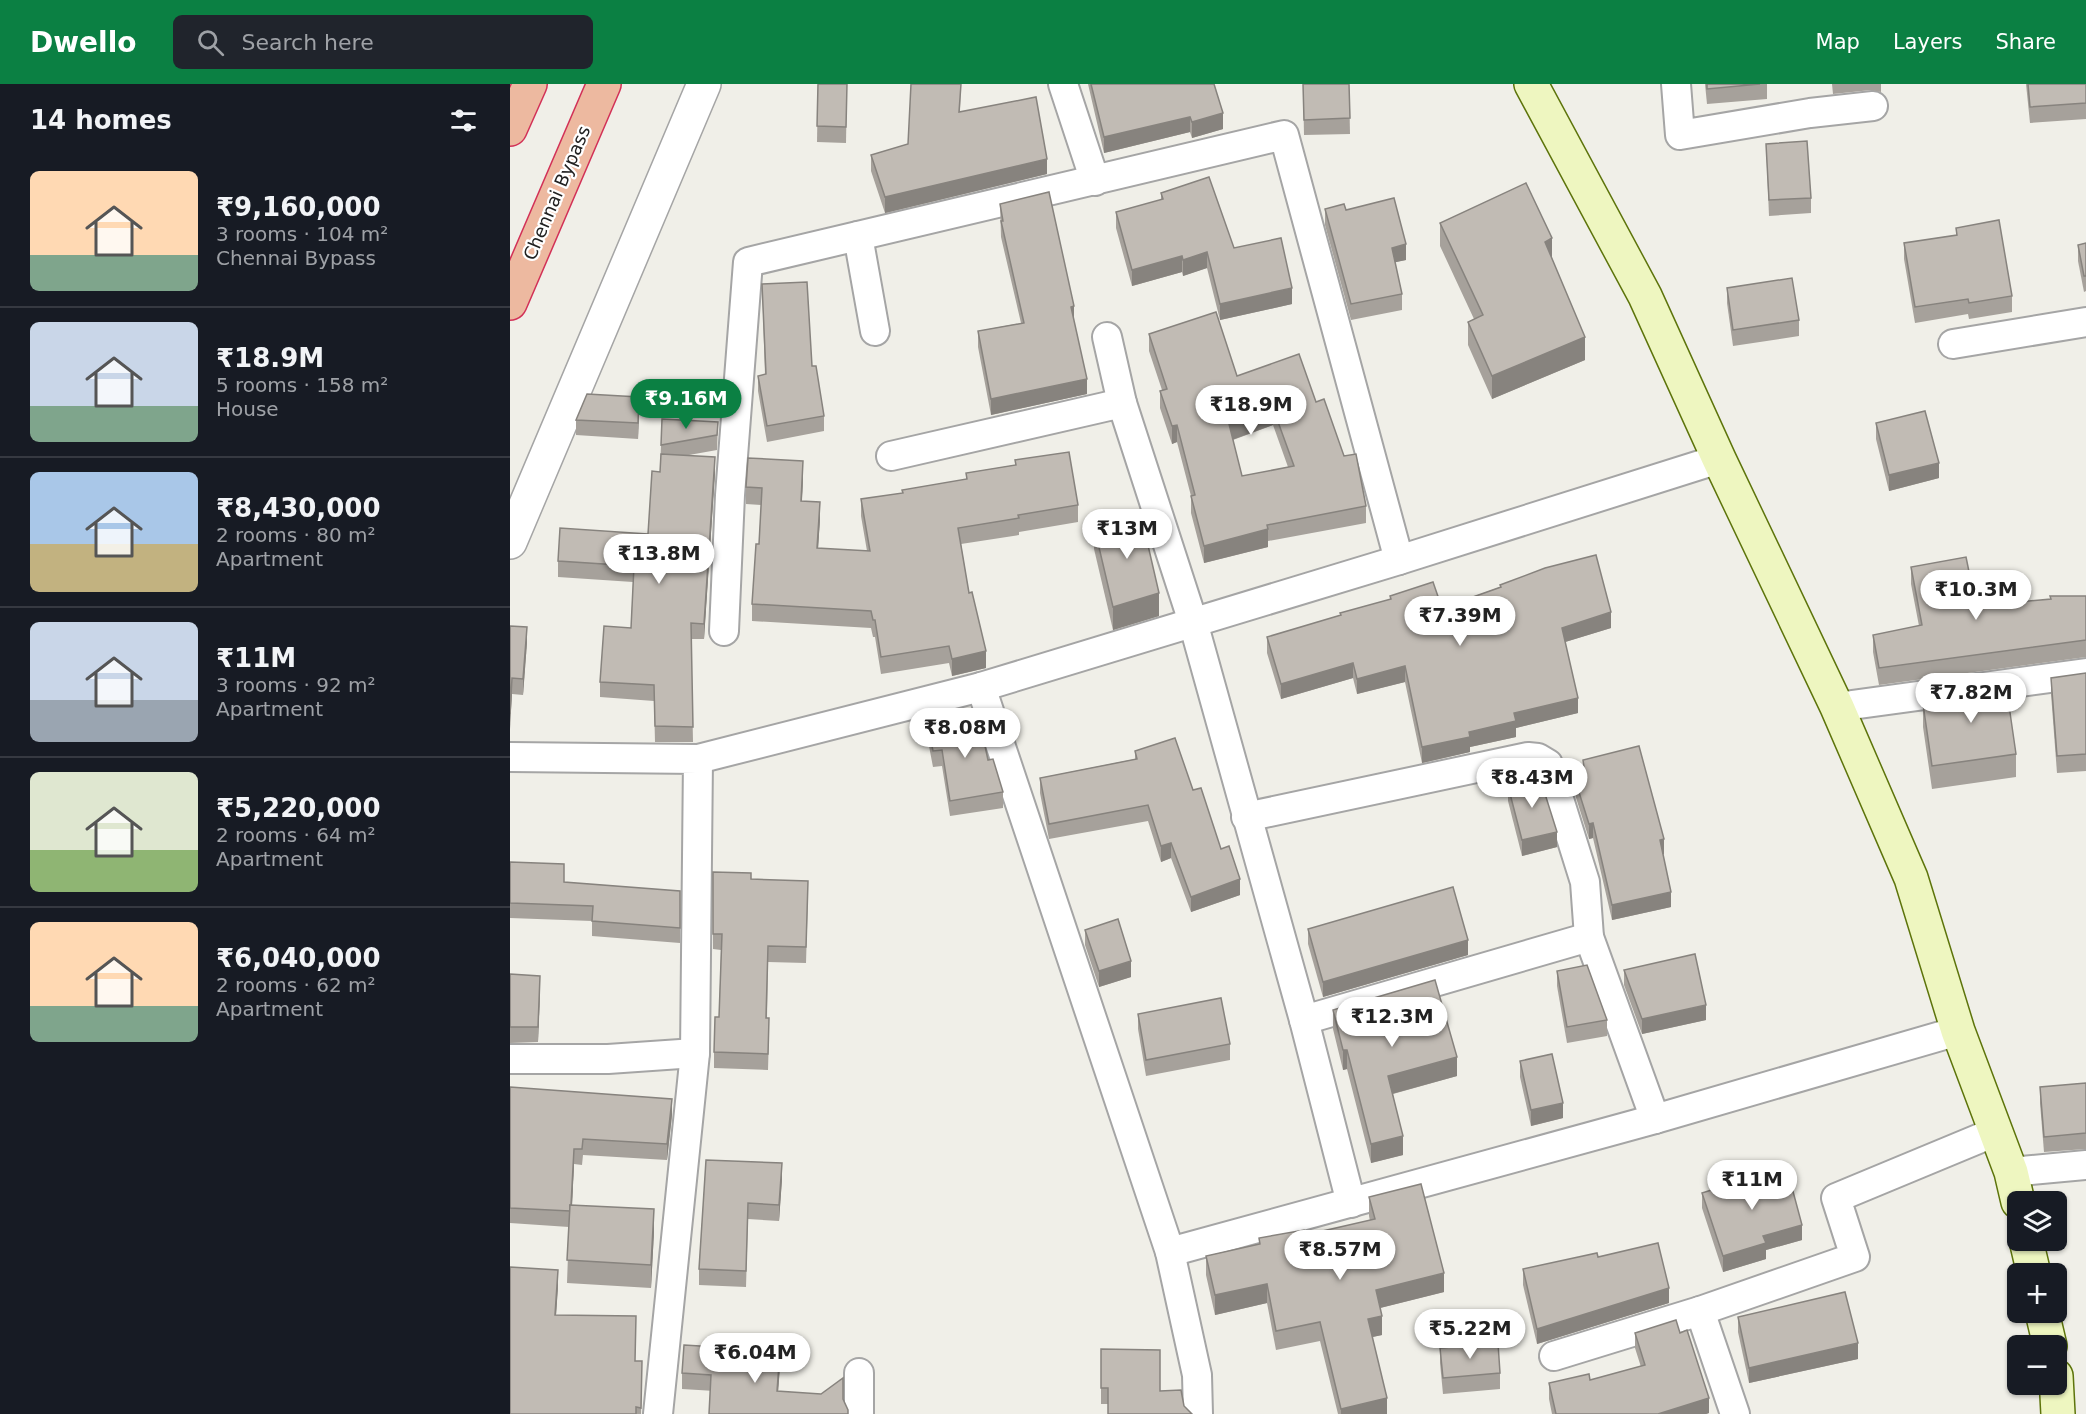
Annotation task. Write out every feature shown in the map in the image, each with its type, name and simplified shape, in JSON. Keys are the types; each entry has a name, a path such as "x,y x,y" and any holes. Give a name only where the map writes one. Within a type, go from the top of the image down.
{"highway":[{"path":"510,129 530,84"},
{"name":"Chennai Bypass","path":"510,303 602,89"}],"main road":[{"path":"1531,84 1645,296 1719,459 1837,707 1911,878 1958,1031 2014,1187"},
{"path":"2057,1395 2058,1414"}],"street":[{"path":"510,542 704,84"},
{"path":"1064,84 1095,181"},
{"path":"1677,84 1680,135 1810,113 1873,106"},
{"path":"724,632 730,495 748,262 1284,135 1399,560"},
{"path":"858,236 875,330"},
{"path":"1953,344 2086,322"},
{"path":"1107,337 1122,403 1193,622 1304,1020 1351,1203"},
{"path":"891,456 1122,403"},
{"path":"510,757 698,759 981,687 1399,560 1719,459"},
{"path":"1837,707 2086,673"},
{"path":"981,687 1170,1252 1197,1375 1198,1414"},
{"path":"1246,817 1528,757 1538,758 1548,764 1585,882 1589,937 1655,1119"},
{"path":"658,1414 695,1053 698,759"},
{"path":"1304,1020 1589,937"},
{"path":"1170,1252 1655,1119 1958,1031"},
{"path":"510,1059 608,1059 695,1053"},
{"path":"1554,1356 1700,1311 1856,1257 1836,1198 1995,1132"},
{"path":"2014,1187 2086,1165"},
{"path":"1700,1311 1735,1414"},
{"path":"859,1373 859,1414"}],"building":[{"path":"818,84 847,84 846,127 817,126"},
{"path":"911,84 961,84 959,112 1036,97 1047,159 885,197 871,155 908,144"},
{"path":"1091,84 1214,84 1223,113 1192,122 1190,117 1104,137"},
{"path":"1303,84 1349,84 1350,118 1304,120"},
{"path":"1707,84 1760,84 1707,89"},
{"path":"2028,84 2086,84 2086,103 2030,107"},
{"path":"1807,141 1811,198 1769,200 1766,144"},
{"path":"1209,177 1234,248 1281,238 1292,288 1220,304 1207,252 1183,260 1182,256 1132,270 1116,212 1163,199 1161,193"},
{"path":"1526,183 1552,238 1545,242 1585,337 1492,376 1468,322 1483,315 1440,223"},
{"path":"1049,192 1087,379 991,399 978,331 1024,323 1001,221 1003,221 1000,204"},
{"path":"1394,198 1406,244 1392,248 1402,294 1351,304 1325,209 1344,204 1346,210"},
{"path":"1999,220 2012,296 1969,303 1968,299 1915,307 1904,243 1957,235 1956,228"},
{"path":"2086,243 2086,276 2084,276 2078,245"},
{"path":"1792,278 1799,320 1733,330 1727,288"},
{"path":"807,282 812,366 816,366 824,416 767,426 758,376 766,374 762,284"},
{"path":"1216,312 1237,376 1299,354 1316,402 1324,399 1344,456 1356,454 1366,506 1267,525 1268,529 1204,546 1191,496 1195,495 1177,425 1172,426 1160,391 1167,389 1149,334","holes":["1273,408 1294,466 1242,476 1229,424"]},
{"path":"587,394 639,397 638,423 576,420"},
{"path":"1925,411 1939,463 1889,475 1876,423"},
{"path":"662,419 718,422 717,435 661,445"},
{"path":"1069,452 1078,505 958,528 969,593 972,592 986,651 952,659 949,646 881,657 875,620 873,620 871,611 752,604 756,544 759,544 762,488 746,487 748,458 803,461 801,501 820,502 817,548 870,551 861,499 903,493 902,490 967,479 966,473 1016,465 1015,460"},
{"path":"661,454 715,457 704,624 691,623 693,727 655,726 654,685 600,682 604,626 631,628 634,566 558,561 560,528 648,534 652,471 660,472"},
{"path":"1141,515 1159,593 1113,607 1094,526"},
{"path":"1596,555 1611,612 1562,628 1578,698 1514,713 1516,721 1469,732 1470,737 1422,747 1405,666 1357,679 1353,663 1281,684 1267,637 1391,599 1390,596 1433,582 1442,608 1545,568"},
{"path":"1966,557 1976,606 2051,599 2050,596 2086,596 2086,640 1879,668 1873,635 1922,625 1911,567"},
{"path":"510,626 527,627 523,679 512,678 510,714"},
{"path":"2086,673 2086,754 2057,756 2051,678"},
{"path":"2005,678 2016,754 1932,766 1923,704 1960,698 1957,684"},
{"path":"979,718 988,760 993,759 1003,792 950,801 942,750 933,751 928,726"},
{"path":"1175,738 1193,790 1201,788 1221,849 1229,846 1240,879 1191,897 1171,843 1161,846 1148,805 1049,824 1040,778 1137,759 1135,751"},
{"path":"1639,746 1664,839 1660,840 1671,892 1612,905 1593,823 1589,824 1572,770 1584,767 1583,760"},
{"path":"1540,778 1557,832 1522,840 1508,786"},
{"path":"510,862 564,864 564,882 680,891 680,928 592,921 593,906 510,903"},
{"path":"713,872 751,873 751,879 808,881 806,947 768,946 766,1018 769,1018 768,1054 714,1052 715,1017 719,1017 722,934 713,934"},
{"path":"1453,887 1468,940 1323,982 1308,929"},
{"path":"1118,919 1131,961 1099,971 1085,930"},
{"path":"1695,954 1706,1005 1642,1019 1624,970"},
{"path":"1587,965 1607,1020 1567,1027 1557,971"},
{"path":"510,974 540,976 538,1027 510,1027"},
{"path":"1435,980 1457,1057 1388,1076 1403,1136 1371,1144 1347,1050 1343,1050 1333,1010"},
{"path":"1221,998 1230,1044 1146,1060 1138,1014"},
{"path":"1552,1054 1563,1103 1531,1110 1520,1061"},
{"path":"2086,1083 2086,1133 2044,1137 2040,1087"},
{"path":"510,1087 672,1099 667,1144 583,1139 582,1149 574,1149 570,1211 510,1208"},
{"path":"706,1160 782,1163 779,1205 748,1203 746,1271 699,1269"},
{"path":"1787,1169 1802,1225 1763,1236 1766,1243 1723,1256 1702,1193"},
{"path":"1421,1184 1444,1273 1376,1290 1382,1316 1368,1319 1387,1398 1341,1409 1320,1322 1276,1331 1267,1284 1215,1295 1206,1256 1260,1244 1259,1238 1304,1230 1305,1235 1375,1219 1369,1197"},
{"path":"570,1205 654,1209 651,1265 567,1260"},
{"path":"1658,1243 1669,1288 1537,1329 1523,1269 1597,1253 1598,1257"},
{"path":"510,1267 558,1270 555,1315 636,1316 635,1361 642,1361 641,1408 636,1407 636,1414 510,1414"},
{"path":"1845,1292 1858,1343 1749,1368 1738,1317"},
{"path":"1676,1320 1680,1333 1687,1330 1709,1398 1658,1414 1556,1414 1549,1383 1589,1374 1590,1380 1645,1365 1635,1333"},
{"path":"1498,1343 1500,1373 1443,1378 1440,1348"},
{"path":"684,1345 780,1351 777,1391 821,1394 843,1378 843,1399 848,1414 709,1414 711,1375 682,1373"},
{"path":"1101,1349 1160,1350 1160,1391 1181,1390 1184,1406 1192,1414 1108,1414 1108,1388 1101,1388"}]}
